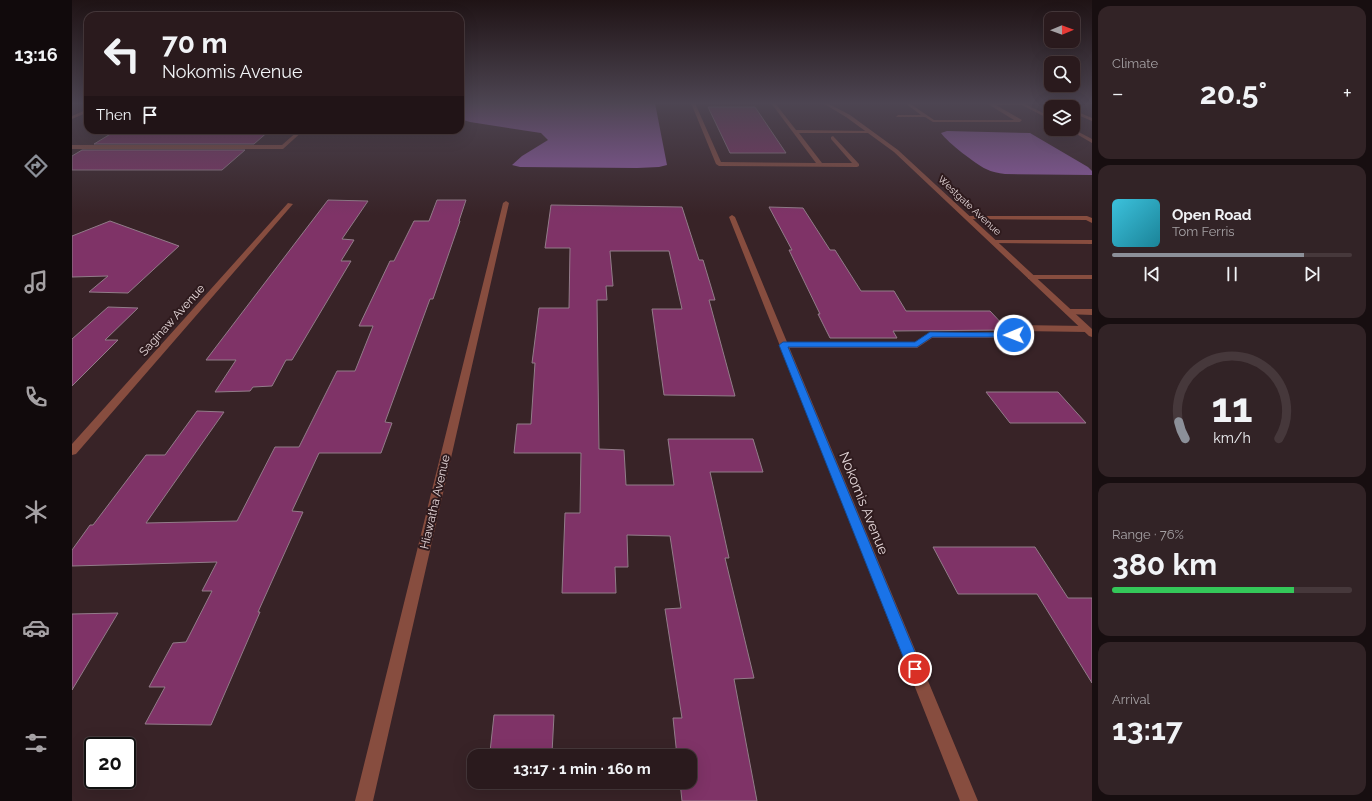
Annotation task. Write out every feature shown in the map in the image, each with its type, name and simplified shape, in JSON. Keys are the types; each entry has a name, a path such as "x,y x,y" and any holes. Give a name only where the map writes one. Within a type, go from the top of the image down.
{"street":[{"path":"72,146 283,147 290,140"},
{"path":"709,140 719,164 857,164 835,140"},
{"path":"802,140 820,164"},
{"name":"Westgate Avenue","path":"881,140 896,151 1089,331"},
{"name":"Hiawatha Avenue","path":"364,801 506,203"},
{"name":"Saginaw Avenue","path":"72,451 290,204"},
{"name":"Nokomis Avenue","path":"732,217 969,801"},
{"path":"968,218 1087,218 1092,221"},
{"path":"994,242 1092,242"},
{"path":"1031,277 1092,277"},
{"path":"1069,312 1092,312"},
{"path":"783,345 917,344 930,335 1014,335 1016,328 1089,331"}],"shaded area":[{"path":"547,140 662,140 667,165 637,168 520,167 512,165 522,156"},
{"path":"948,140 1043,140 1088,167 1092,171 1092,175 1005,174 993,172 976,163"}],"building":[{"path":"100,140 258,140 254,144 94,144"},
{"path":"724,140 777,140 786,153 730,153"},
{"path":"82,150 245,150 222,170 72,170 72,156"},
{"path":"328,200 368,201 342,239 354,240 341,261 351,261 292,360 286,360 272,386 253,387 250,391 215,392 236,360 206,360"},
{"path":"437,200 466,200 433,299 430,299 385,422 392,423 381,453 319,453 292,511 303,512 258,612 260,612 211,725 145,724 165,687 149,687 173,643 186,642 212,591 202,591 217,562 72,566 72,550 90,525 93,525 146,455 165,455 197,411 224,412 146,523 237,521 275,447 299,447 337,371 355,371 373,326 359,326 390,261 394,261 414,221 429,221"},
{"path":"551,205 682,207 699,260 703,260 715,300 709,300 735,396 664,395 652,309 682,309 669,251 610,251 613,286 606,286 607,300 597,300 599,449 624,450 626,485 674,485 668,439 753,439 763,472 710,472 729,558 725,558 754,678 734,679 757,801 682,801 681,789 697,789 697,749 676,749 673,718 682,718 665,609 681,608 670,536 627,535 628,567 615,567 616,593 562,593 565,513 580,513 581,453 514,453 517,424 531,424 535,363 532,363 539,308 569,308 570,248 545,248"},
{"path":"769,207 803,208 830,250 835,250 861,291 894,291 906,311 990,311 1008,330 893,331 897,338 830,338 789,250 792,250"},
{"path":"110,221 179,246 128,293 89,292 108,276 72,277 72,236"},
{"path":"108,307 138,308 105,340 118,340 72,386 72,339"},
{"path":"986,392 1058,392 1086,423 1010,423"},
{"path":"933,547 1035,547 1068,598 1092,598 1092,683 1037,594 958,594"},
{"path":"118,613 72,690 72,614"},
{"path":"494,715 554,715 552,749 490,749"}],"route":[{"path":"915,669 783,345 917,344 930,335 1014,335"}]}
